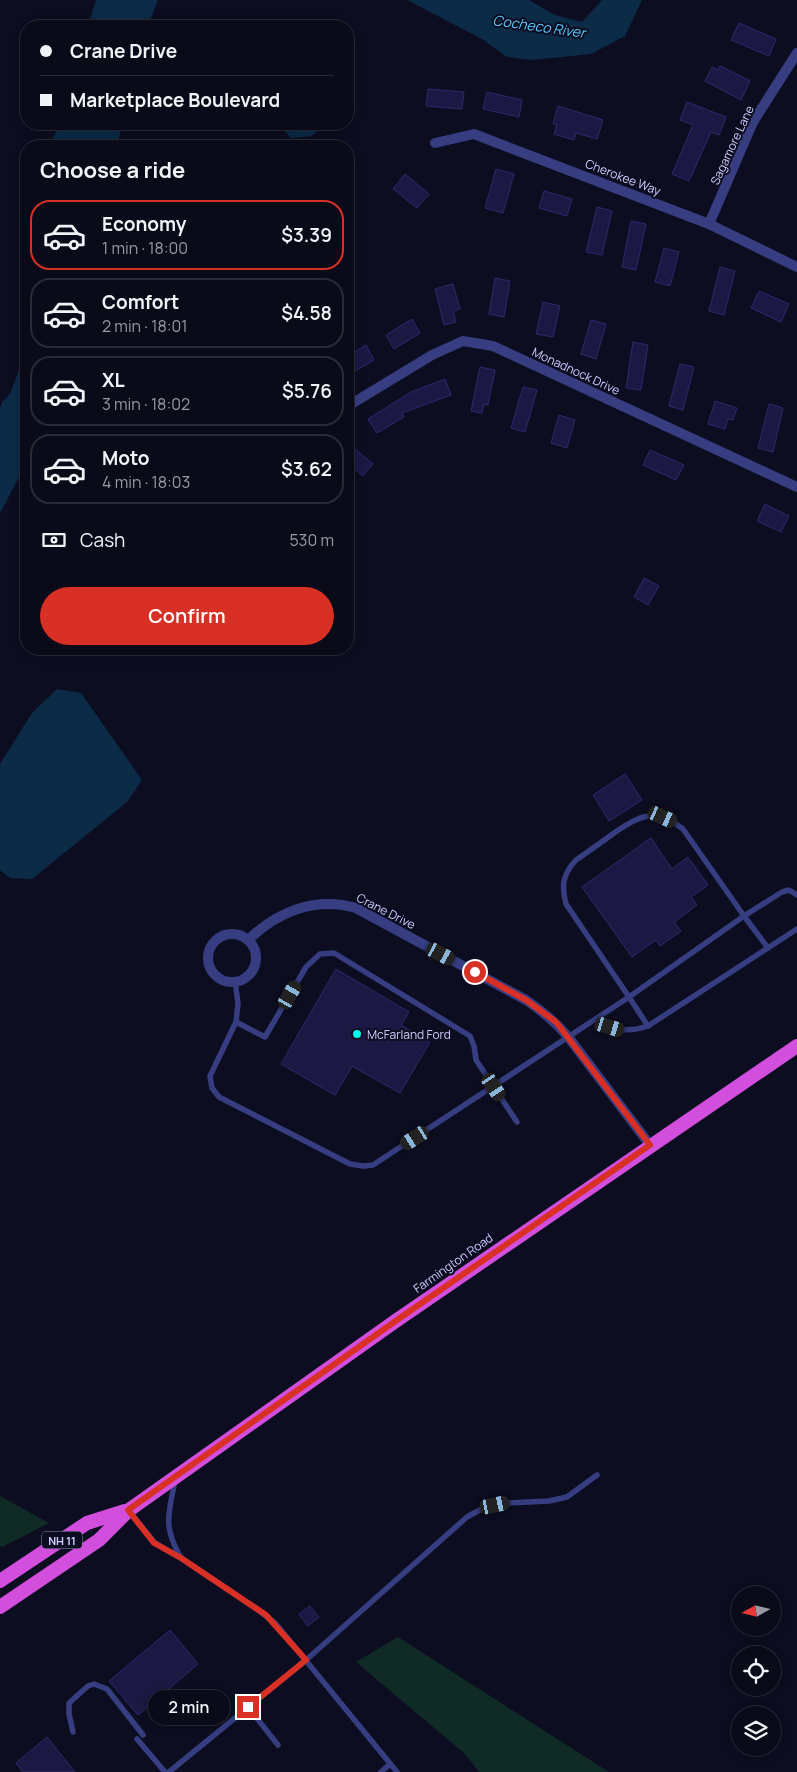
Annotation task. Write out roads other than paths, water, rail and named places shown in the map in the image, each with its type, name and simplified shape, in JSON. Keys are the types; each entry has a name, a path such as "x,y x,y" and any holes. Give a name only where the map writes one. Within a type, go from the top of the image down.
{"highway":[{"name":"Farmington Road","path":"0,1608 99,1540 128,1510 397,1320 797,1046"},
{"name":"Farmington Road","path":"0,1581 88,1523 128,1510"}],"street":[{"name":"Sagamore Lane","path":"709,224 753,122 797,53"},
{"name":"Cherokee Way","path":"435,143 474,134 709,224 797,267"},
{"name":"Monadnock Drive","path":"354,402 432,355 463,341 492,346 797,487"},
{"name":"Crane Drive","path":"248,940 278,916 310,905 340,903 356,908 526,1000 556,1022 650,1145"},
{"path":"226,934 241,936 248,940 255,953 254,968 250,974 235,981 222,980 211,970 208,956 210,948 219,937 226,934"}],"lane":[{"path":"648,1026 566,904 563,891 563,879 568,868 576,860 637,818 663,817 683,829 768,948"},
{"path":"235,981 238,1004 236,1022 210,1076 212,1088 219,1097 350,1164 373,1165 569,1038 744,916 782,892 789,890 797,894"},
{"path":"596,1019 610,1027 624,1031 648,1026 797,929"},
{"path":"236,1022 265,1037 306,967 320,954 334,953 470,1036 476,1060 517,1122"},
{"path":"170,1772 306,1660 467,1517 485,1507 506,1503 549,1501 566,1497 597,1475"},
{"path":"175,1478 168,1525 170,1536 181,1558"},
{"path":"128,1510 154,1543 181,1558 266,1615 306,1660 397,1772"},
{"path":"73,1732 69,1714 69,1703 88,1686 94,1684 107,1689 143,1735"},
{"path":"248,1707 278,1745"},
{"path":"137,1739 165,1772"},
{"path":"381,1772 390,1764"}],"water":[{"path":"96,0 158,0 150,20 90,20"},
{"name":"Cocheco River","path":"407,0 529,0 555,15 582,22 602,0 642,0 625,36 591,54 532,60 507,57 482,39"},
{"path":"57,130 121,130 118,140 52,140"},
{"path":"284,130 319,130 311,136 291,138"},
{"path":"20,367 20,475 0,513 0,408 2,402 10,394"},
{"path":"57,689 81,693 142,780 127,802 32,879 10,878 0,870 0,764 32,713"}],"place":[{"name":"McFarland Ford","path":"357,1034"}]}
